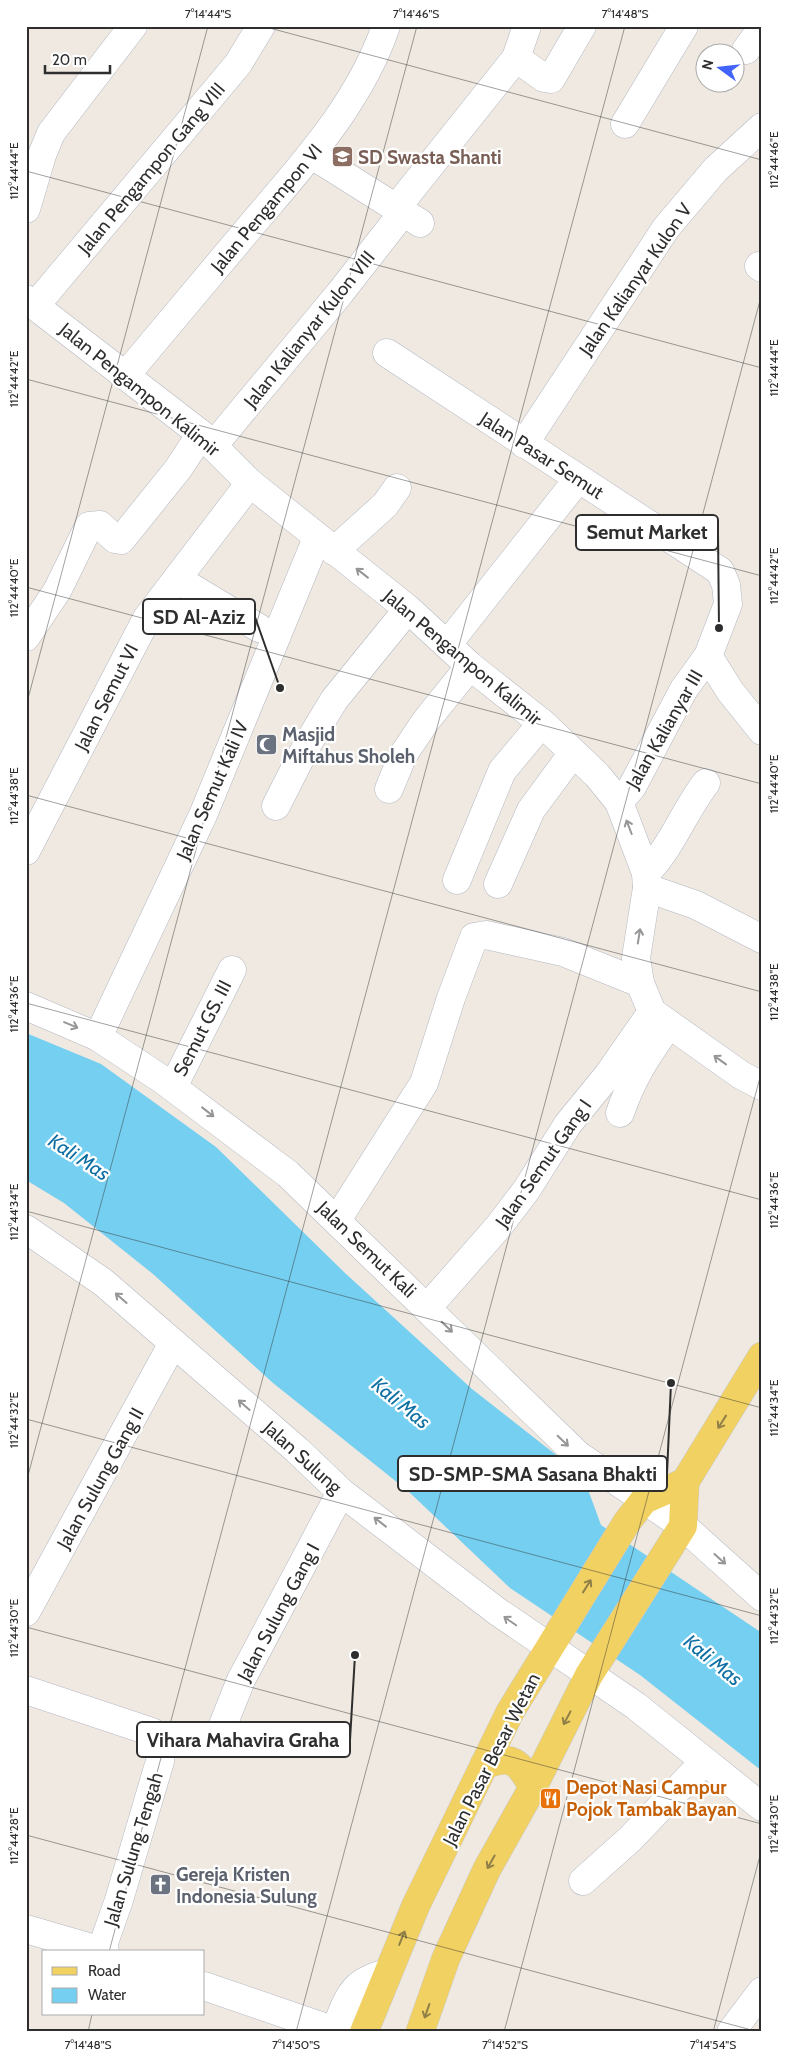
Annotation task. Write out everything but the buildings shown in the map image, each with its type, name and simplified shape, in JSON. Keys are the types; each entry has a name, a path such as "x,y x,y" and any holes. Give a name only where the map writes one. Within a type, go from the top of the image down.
{"main road":[{"path":"420,2032 450,1949 487,1869 533,1786 595,1664 683,1526 685,1482 762,1356"},
{"path":"644,1500 685,1482"},
{"name":"Jalan Pasar Besar Wetan","path":"364,2032 416,1905 510,1712 627,1522 644,1500"},
{"path":"484,1765 505,1759 514,1761 521,1766 533,1786"}],"street":[{"path":"26,209 42,155 51,133 133,26"},
{"name":"Jalan Pengampon Gang VIII","path":"30,303 238,64 261,26"},
{"name":"Jalan Pengampon VI","path":"125,376 312,155 352,100 381,42 386,26"},
{"name":"Jalan Kalianyar Kulon VIII","path":"26,636 57,591 89,526 94,524 100,525 117,540 121,540 178,469 207,440 340,293 407,214 516,58 527,26"},
{"path":"516,58 549,80 554,78 582,26"},
{"path":"625,124 684,26"},
{"path":"746,50 762,28"},
{"name":"Jalan Kalianyar Kulon V","path":"524,444 666,228 716,169 762,127"},
{"path":"312,155 407,214"},
{"name":"Jalan Pengampon Kalimir","path":"30,303 207,440 250,483 408,609 470,666 542,723 597,775 619,802 646,880 636,958 640,982 660,1019"},
{"name":"Jalan Pasar Semut","path":"388,353 720,571 726,585 728,604 708,656"},
{"path":"447,645 578,479"},
{"name":"Jalan Semut VI","path":"26,851 146,618 250,483"},
{"path":"326,544 384,506 397,488"},
{"name":"Jalan Semut Kali IV","path":"98,1037 203,815 326,544"},
{"path":"176,579 259,628"},
{"path":"276,806 307,745 334,700 408,609"},
{"path":"708,656 730,691 762,731"},
{"name":"Jalan Kalianyar III","path":"619,802 632,787 684,689 708,656"},
{"path":"389,789 403,755 425,722 470,666"},
{"path":"456,880 502,771 542,723"},
{"path":"498,884 530,810 573,753"},
{"path":"706,782 690,804 646,880 762,939"},
{"path":"337,1220 424,1083 471,941 478,935 486,935 563,952 640,982"},
{"name":"Semut GS. III","path":"172,1087 232,970"},
{"name":"Jalan Semut Kali","path":"26,1006 98,1037 172,1087 288,1174 578,1455 683,1526 762,1597"},
{"path":"620,1113 631,1082 644,1058 660,1019 740,1074 762,1086"},
{"name":"Jalan Semut Gang I","path":"427,1308 499,1226 527,1188 568,1124 608,1075 660,1019"},
{"name":"Jalan Sulung","path":"28,1235 104,1283 297,1450 341,1492 466,1589 555,1638 595,1664 636,1706 762,1807"},
{"name":"Jalan Sulung Gang II","path":"26,1612 173,1343"},
{"name":"Jalan Sulung Gang I","path":"219,1735 241,1680 341,1492"},
{"name":"Jalan Sulung Tengah","path":"26,1690 152,1732 162,1744 160,1761 120,1900 103,1950"},
{"path":"583,1881 630,1839 704,1762"},
{"path":"26,1930 99,1950"},
{"path":"205,1986 334,2031 354,1990 360,1983 388,1973"},
{"path":"731,2032 762,1991"}],"water":[{"name":"Kali Mas","path":"26,1033 101,1064 216,1147 345,1273 472,1389 583,1476 601,1525 762,1633 762,1771 640,1675 510,1588 408,1491 273,1383 153,1274 64,1203 26,1180"}],"place":[{"name":"SD Swasta Shanti","path":"342,157"},
{"name":"Semut Market","path":"719,628"},
{"name":"SD Al-Aziz","path":"280,688"},
{"name":"Masjid Miftahus Sholeh","path":"266,745"},
{"name":"SD-SMP-SMA Sasana Bhakti","path":"671,1383"},
{"name":"Vihara Mahavira Graha","path":"355,1655"},
{"name":"Depot Nasi Campur Pojok Tambak Bayan","path":"550,1798"},
{"name":"Gereja Kristen Indonesia Sulung","path":"160,1885"}]}
